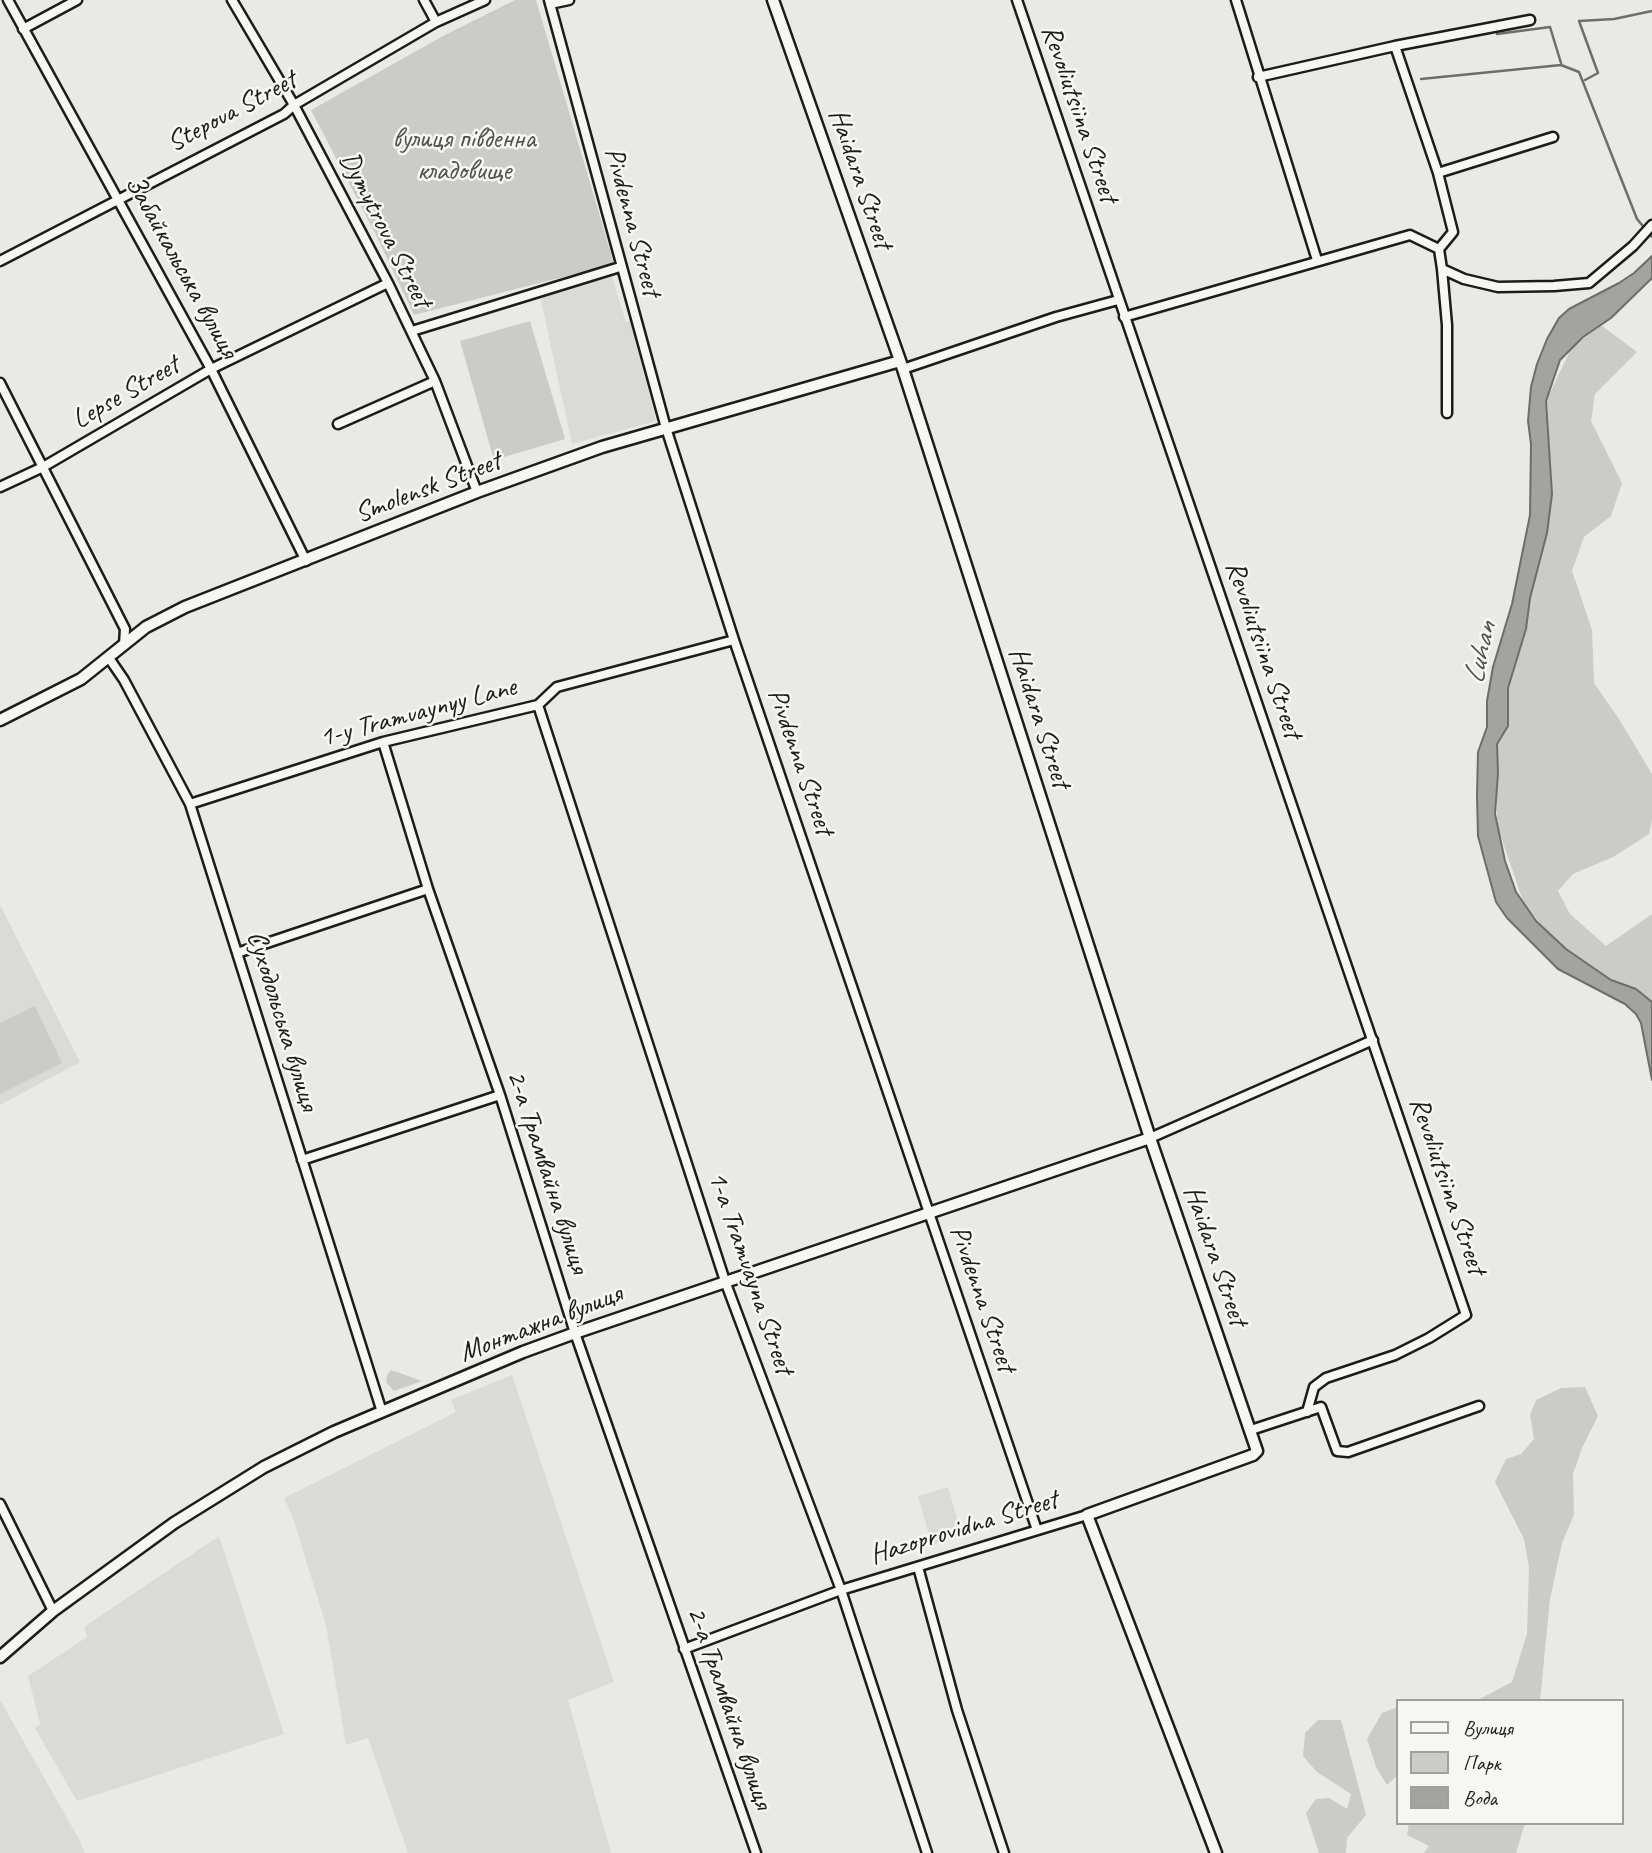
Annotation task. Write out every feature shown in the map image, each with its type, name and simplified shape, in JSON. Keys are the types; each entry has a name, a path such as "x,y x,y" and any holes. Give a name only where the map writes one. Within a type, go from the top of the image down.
{"street":[{"name":"Забайкальська вулиця","path":"8,0 211,369 306,561"},
{"path":"23,29 77,0"},
{"name":"Dymytrova Street","path":"232,0 294,105 412,331 435,381 477,492"},
{"path":"424,0 436,22"},
{"name":"Stepova Street","path":"0,261 117,198 284,114 294,105 436,22 485,0"},
{"path":"549,2 569,0"},
{"name":"Haidara Street","path":"773,0 902,365 1150,1139 1256,1451"},
{"name":"Revoliutsiina Street","path":"1017,0 1466,1315 1395,1355 1326,1378 1314,1387 1307,1412"},
{"path":"1236,0 1317,260"},
{"name":"Pivdenna Street","path":"549,2 666,428 734,640 1037,1530"},
{"path":"1258,77 1395,46 1530,20"},
{"path":"1395,46 1438,173 1453,232 1439,250 1447,326 1447,413"},
{"path":"1438,173 1553,136"},
{"path":"1442,269 1464,279 1498,287 1589,283 1633,246 1652,225"},
{"path":"1124,317 1410,235 1439,250"},
{"path":"412,331 620,267"},
{"name":"Lepse Street","path":"0,488 44,467 211,369 388,283"},
{"path":"902,365 1118,300"},
{"name":"Smolensk Street","path":"0,720 58,692 166,615 477,492 602,447 902,365"},
{"path":"338,424 435,381"},
{"path":"0,383 125,629 124,645"},
{"name":"1-y Tramvaynyy Lane","path":"190,804 383,742 538,705 557,687 734,640"},
{"name":"Суходольська вулиця","path":"108,658 124,680 190,804 382,1412"},
{"name":"1-a Tramvayna Street","path":"538,705 725,1281 841,1590 927,1853"},
{"name":"2-а Трамвайна вулиця","path":"383,742 428,889 500,1095 575,1333 756,1853"},
{"path":"237,953 428,889"},
{"path":"1150,1139 1373,1040"},
{"path":"302,1160 500,1095"},
{"name":"Монтажна вулиця","path":"0,1657 53,1611 174,1523 264,1468 334,1432 523,1352 575,1333 1150,1139"},
{"path":"1251,1430 1321,1408 1337,1451 1348,1452 1479,1406"},
{"name":"Hazoprovidna Street","path":"684,1649 841,1590 1087,1515 1253,1455 1256,1451"},
{"path":"0,1507 53,1611"},
{"path":"1087,1515 1216,1853"},
{"path":"918,1567 957,1710 1004,1853"}],"shaded area":[{"path":"612,277 626,322 630,321 656,421 572,444 540,296"},
{"path":"0,905 80,1062 0,1105"},
{"path":"512,1375 614,1682 568,1700 611,1853 408,1853 368,1738 346,1745 326,1625 293,1518 284,1498 456,1412 451,1400"},
{"path":"948,1487 962,1536 932,1545 918,1496"},
{"path":"219,1536 284,1734 77,1801 35,1728 40,1724 28,1676 87,1637 84,1627"},
{"path":"0,1700 79,1839 85,1853 0,1853"}],"green space":[{"name":"вулиця південна кладовище","path":"515,0 536,0 614,264 414,315 311,110 443,36"},
{"path":"530,321 565,439 494,460 460,341"},
{"path":"1601,325 1637,352 1595,394 1591,421 1622,483 1611,516 1584,537 1572,571 1592,630 1594,683 1652,774 1652,820 1649,834 1613,857 1573,874 1558,891 1570,914 1606,946 1652,914 1652,1002 1636,989 1611,980 1548,933 1524,904 1497,825 1497,744 1508,688 1526,629 1548,443 1546,401 1572,347"},
{"path":"35,1006 62,1063 0,1094 0,1023"},
{"path":"391,1370 422,1381 394,1391 386,1382"},
{"path":"1585,1387 1598,1416 1573,1474 1574,1515 1562,1543 1550,1599 1540,1699 1480,1699 1512,1682 1527,1634 1529,1567 1524,1539 1495,1482 1506,1459 1521,1454 1534,1439 1530,1415 1536,1400 1561,1388"},
{"path":"1396,1708 1396,1777 1387,1785 1376,1767 1367,1739 1382,1713"},
{"path":"1318,1720 1341,1720 1366,1815 1347,1838 1346,1853 1319,1853 1306,1813 1316,1799 1329,1798 1347,1809 1351,1794 1317,1772 1303,1756 1305,1733"},
{"path":"1409,1825 1524,1825 1516,1853 1424,1853 1429,1846 1407,1835"}],"water":[{"path":"1652,256 1652,278 1611,318 1583,337 1560,360 1546,401 1552,494 1547,533 1530,598 1526,629 1508,688 1508,726 1497,744 1495,814 1505,861 1516,892 1536,921 1566,949 1611,980 1636,989 1652,1002 1652,1080 1641,1023 1636,1014 1625,1004 1558,969 1507,918 1496,902 1478,836 1477,796 1478,752 1487,727 1487,701 1493,667 1512,604 1530,515 1531,444 1528,421 1531,387 1537,364 1559,318 1569,309 1634,273"}],"waterway":[{"path":"1585,80 1598,73 1579,21 1614,19 1652,11"},
{"path":"1497,34 1550,27 1561,63"},
{"path":"1421,79 1561,65 1579,72 1637,219 1652,237"}],"water label":[{"name":"Luhan","path":"1481,653"}]}
